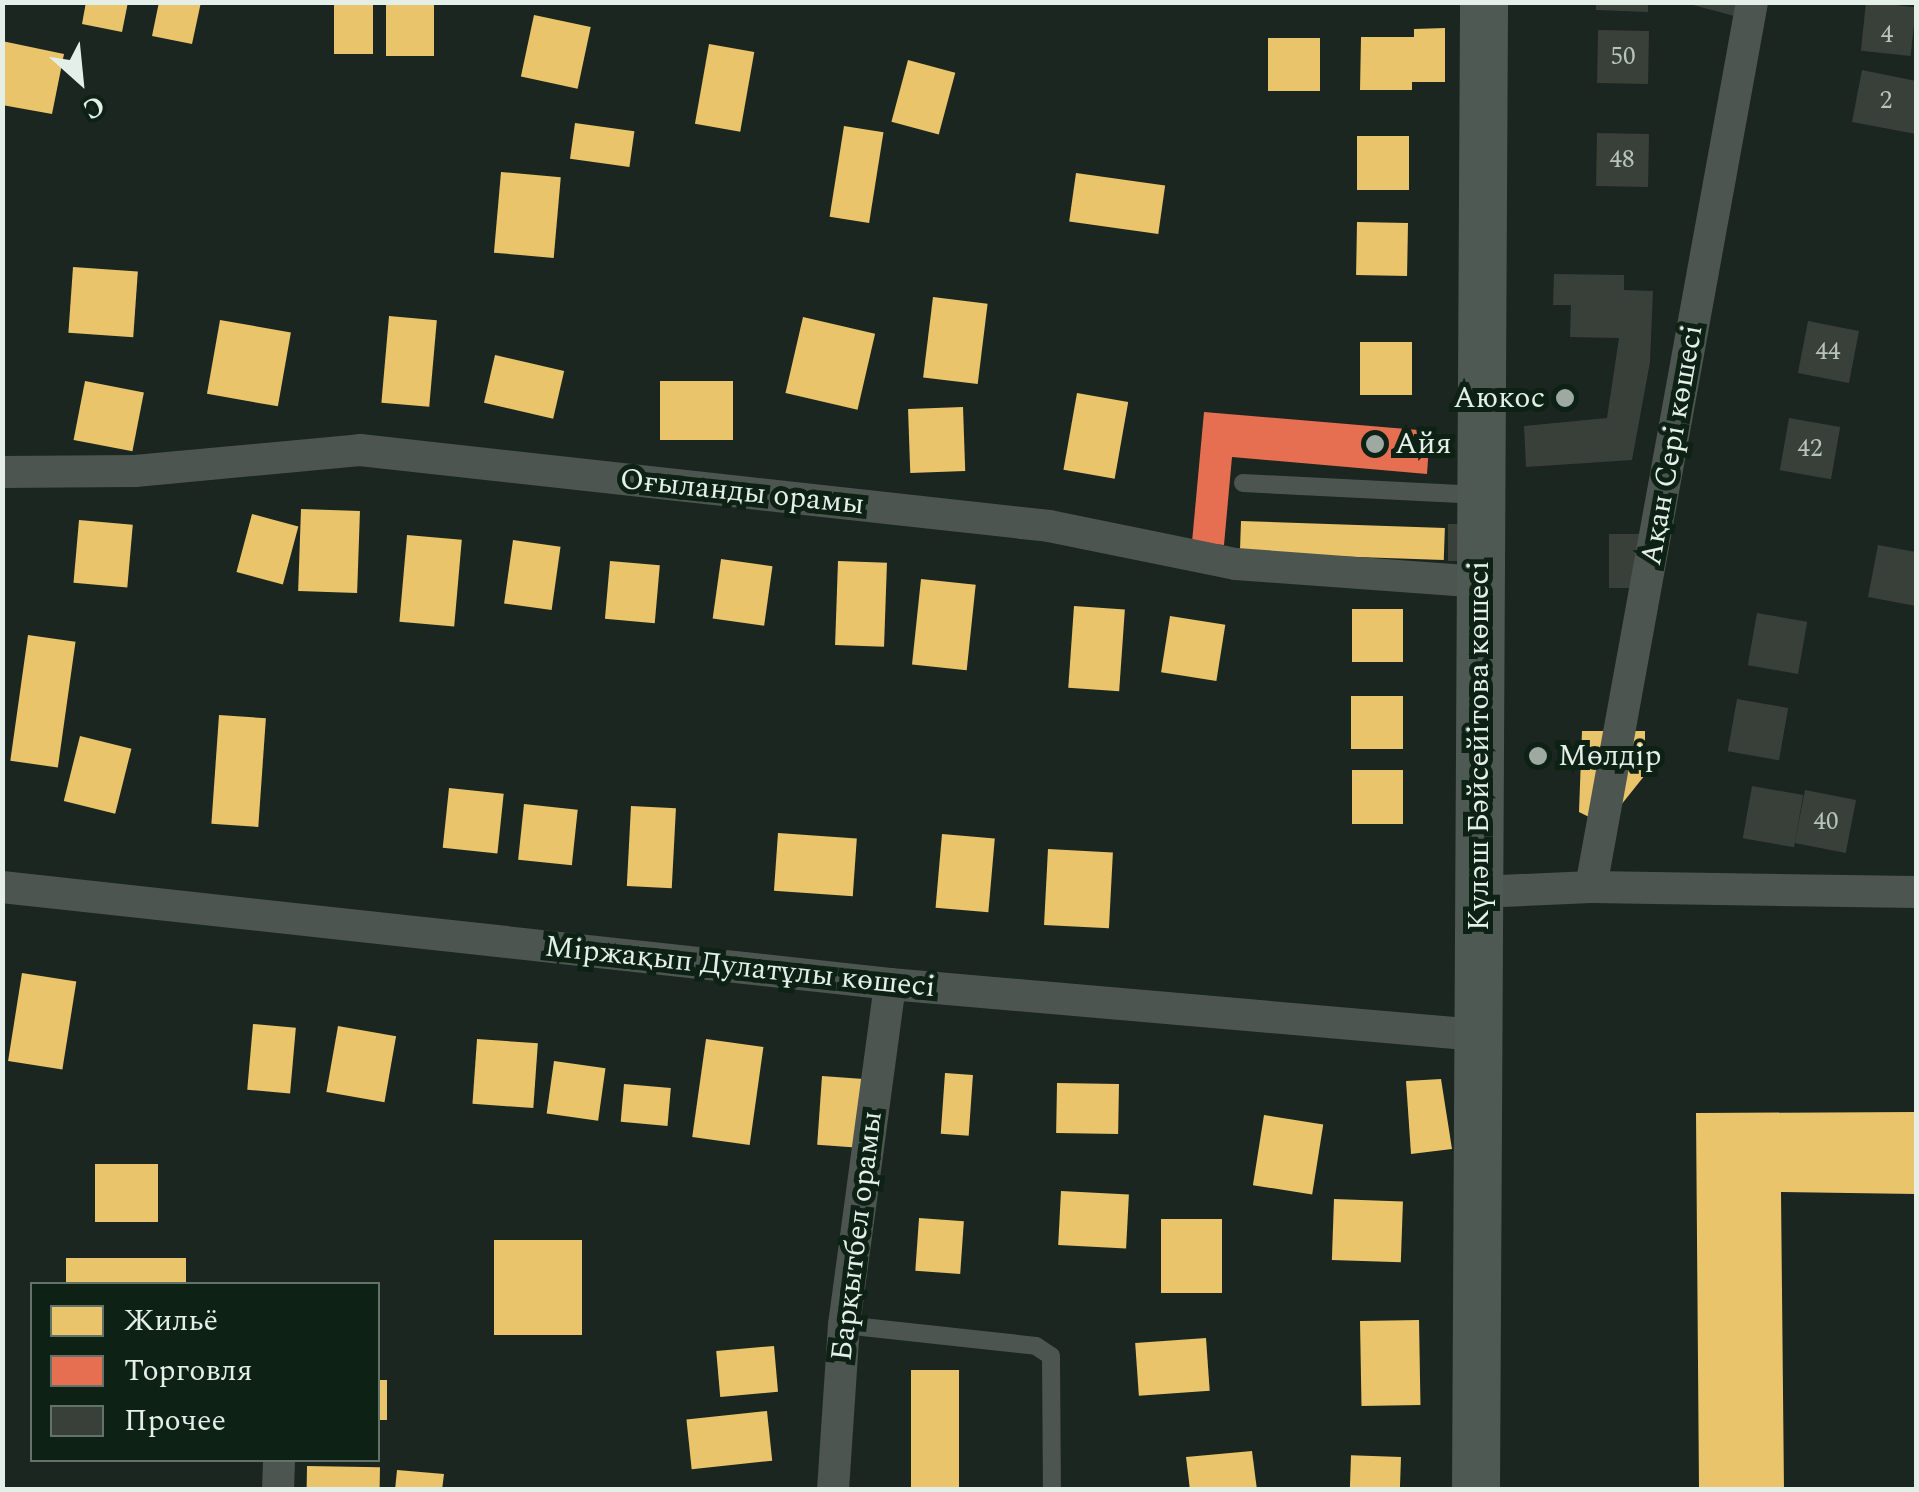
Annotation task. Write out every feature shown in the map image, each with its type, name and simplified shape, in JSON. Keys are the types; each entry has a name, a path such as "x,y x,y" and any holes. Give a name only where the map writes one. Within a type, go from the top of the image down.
{"street":[{"name":"Күләш Бәйсейітова көшесі","path":"1476,1490 1484,2"},
{"name":"Ақан Сері көшесі","path":"1591,887 1752,2"},
{"name":"Оғыланды орамы","path":"2,472 135,470 360,450 1049,526 1236,564 1480,582"},
{"path":"1479,892 1591,887 1916,892"},
{"name":"Міржақып Дулатұлы көшесі","path":"2,888 890,984 1478,1036"},
{"name":"Барқытбел орамы","path":"834,1490 844,1325 890,984"},
{"path":"278,1490 280,1462"}],"lane":[{"path":"1243,483 1480,495"},
{"path":"844,1325 1036,1346 1051,1356 1052,1490"}],"building: Жильё":[{"path":"86,2 128,2 122,32 82,24"},
{"path":"159,2 201,2 192,44 152,36"},
{"path":"334,2 373,2 373,54 334,54"},
{"path":"386,2 434,2 434,56 386,56"},
{"path":"534,15 591,27 578,89 521,77"},
{"path":"1445,28 1445,82 1412,82 1412,90 1360,90 1361,37 1414,37 1414,29"},
{"path":"1268,38 1320,38 1320,91 1268,91"},
{"path":"2,41 64,54 52,114 2,105"},
{"path":"709,44 754,52 740,132 695,124"},
{"path":"908,60 955,73 939,135 891,122"},
{"path":"575,123 634,131 629,167 570,159"},
{"path":"844,126 884,132 869,223 830,217"},
{"path":"1357,136 1409,136 1409,190 1357,190"},
{"path":"501,172 561,177 554,258 494,253"},
{"path":"1076,173 1165,186 1158,234 1069,222"},
{"path":"1357,222 1408,223 1407,276 1356,275"},
{"path":"73,267 138,272 133,337 68,333"},
{"path":"933,297 988,304 978,384 923,377"},
{"path":"389,316 437,320 429,407 381,403"},
{"path":"803,317 875,334 858,410 785,393"},
{"path":"220,320 291,333 278,406 207,394"},
{"path":"1360,342 1412,342 1412,395 1360,395"},
{"path":"495,355 564,371 553,419 484,403"},
{"path":"85,381 144,392 132,451 74,440"},
{"path":"660,381 733,381 733,440 660,440"},
{"path":"1077,393 1128,402 1115,479 1063,470"},
{"path":"963,407 965,471 910,473 908,409"},
{"path":"301,509 360,511 357,593 298,591"},
{"path":"252,514 298,526 283,584 236,572"},
{"path":"79,520 133,525 127,587 74,583"},
{"path":"1241,521 1445,528 1444,560 1240,553"},
{"path":"407,535 462,540 454,626 399,622"},
{"path":"513,540 561,547 552,610 504,603"},
{"path":"721,559 772,566 764,626 713,618"},
{"path":"610,561 660,565 655,623 605,619"},
{"path":"838,561 887,563 884,647 835,645"},
{"path":"921,579 976,585 967,670 912,665"},
{"path":"1074,606 1125,610 1119,691 1068,688"},
{"path":"1352,609 1403,609 1403,662 1352,662"},
{"path":"1170,616 1225,625 1216,681 1161,672"},
{"path":"28,635 76,642 58,767 10,761"},
{"path":"1351,696 1403,696 1403,749 1351,749"},
{"path":"219,715 266,718 258,827 211,824"},
{"path":"1582,731 1645,731 1645,775 1605,825 1579,812"},
{"path":"80,736 131,749 115,814 64,801"},
{"path":"1352,770 1403,770 1403,824 1352,824"},
{"path":"449,788 504,794 497,853 443,848"},
{"path":"524,804 578,810 572,865 518,860"},
{"path":"631,806 676,808 672,888 627,886"},
{"path":"778,833 857,839 853,896 774,891"},
{"path":"942,834 995,839 988,912 936,908"},
{"path":"1048,849 1113,852 1109,928 1044,925"},
{"path":"22,973 76,982 62,1070 8,1061"},
{"path":"253,1024 296,1028 290,1093 247,1090"},
{"path":"338,1026 396,1036 384,1102 326,1092"},
{"path":"477,1039 538,1043 533,1108 472,1104"},
{"path":"706,1039 763,1047 750,1145 692,1137"},
{"path":"554,1061 605,1068 598,1121 547,1113"},
{"path":"945,1073 973,1075 969,1136 941,1134"},
{"path":"822,1076 874,1080 869,1148 817,1145"},
{"path":"1441,1079 1452,1149 1411,1154 1406,1081"},
{"path":"1057,1083 1119,1084 1118,1134 1056,1133"},
{"path":"624,1084 671,1088 668,1126 621,1122"},
{"path":"1916,1112 1916,1194 1781,1192 1784,1490 1699,1490 1696,1113"},
{"path":"1264,1115 1323,1124 1312,1195 1253,1185"},
{"path":"95,1164 158,1164 158,1222 95,1222"},
{"path":"1061,1191 1129,1195 1126,1248 1058,1245"},
{"path":"1334,1199 1403,1201 1401,1262 1332,1260"},
{"path":"919,1218 964,1221 960,1274 915,1271"},
{"path":"1161,1219 1222,1219 1222,1293 1161,1293"},
{"path":"494,1240 582,1240 582,1335 494,1335"},
{"path":"66,1258 186,1258 186,1282 66,1282"},
{"path":"1419,1320 1420,1405 1361,1406 1360,1321"},
{"path":"1206,1338 1210,1391 1139,1396 1135,1343"},
{"path":"774,1346 778,1392 720,1397 716,1351"},
{"path":"911,1370 959,1370 959,1490 911,1490"},
{"path":"380,1380 387,1380 387,1420 380,1420"},
{"path":"767,1411 772,1461 692,1469 686,1419"},
{"path":"1252,1451 1257,1490 1190,1490 1186,1457"},
{"path":"1351,1455 1401,1457 1400,1490 1350,1488"},
{"path":"307,1466 380,1467 380,1490 307,1490"},
{"path":"397,1470 444,1474 442,1490 395,1490"}],"building: Торговля":[{"path":"1204,412 1430,431 1427,474 1232,457 1224,545 1192,542"}],"building: Прочее":[{"path":"1596,2 1648,2 1648,12 1596,10"},
{"path":"1682,2 1741,2 1738,17"},
{"path":"1866,2 1916,7 1911,56 1861,51"},
{"path":"1598,30 1649,31 1648,84 1597,83"},
{"path":"1862,70 1916,81 1916,134 1852,122"},
{"path":"1597,133 1649,134 1648,187 1596,186"},
{"path":"1554,274 1624,275 1624,290 1653,291 1650,362 1632,460 1526,467 1524,426 1607,418 1619,338 1570,337 1571,305 1553,305"},
{"path":"1808,321 1859,331 1849,383 1798,373"},
{"path":"1789,418 1840,427 1831,479 1780,470"},
{"path":"1448,524 1464,524 1464,561 1448,561"},
{"path":"1609,534 1661,534 1661,588 1609,588"},
{"path":"1878,545 1916,552 1916,606 1868,597"},
{"path":"1757,613 1807,622 1798,674 1748,665"},
{"path":"1737,699 1788,708 1779,760 1728,751"},
{"path":"1752,786 1803,795 1794,847 1743,838"},
{"path":"1805,790 1856,800 1846,853 1795,843"}],"place":[{"name":"Аюкос","path":"1565,398"},
{"name":"Айя","path":"1375,444"},
{"name":"Мөлдiр","path":"1538,756"}]}
